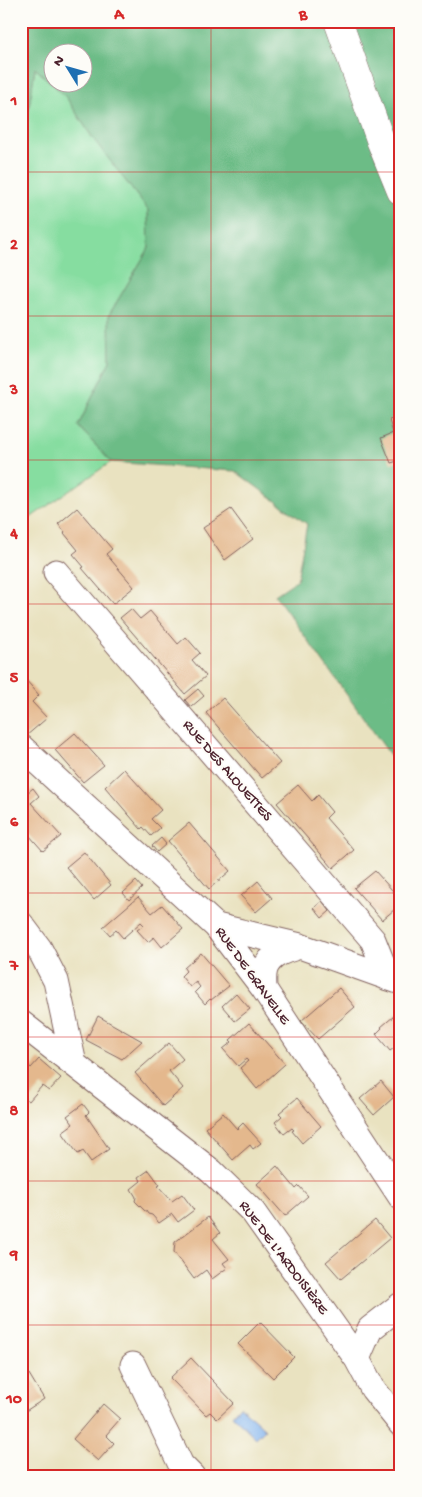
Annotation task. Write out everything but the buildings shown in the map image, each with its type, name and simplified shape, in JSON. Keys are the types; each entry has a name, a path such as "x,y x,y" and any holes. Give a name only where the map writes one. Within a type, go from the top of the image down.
{"street":[{"path":"338,21 381,142 401,191"},
{"name":"RUE DES ALOUETTES","path":"56,572 373,940 394,980"},
{"name":"RUE DE GRAVELLE","path":"21,747 216,926 264,989 401,1197"},
{"path":"21,924 40,948 56,981 74,1064"},
{"path":"216,926 300,946 394,980"},
{"path":"264,989 265,970 271,960 281,952 300,946"},
{"name":"RUE DE L'ARDOISIÈRE","path":"21,1023 211,1171 252,1212 357,1359 373,1388 401,1424"},
{"path":"357,1359 370,1329 401,1305"},
{"path":"133,1365 182,1466 192,1476"}],"green space":[{"path":"21,21 401,21 401,770 275,595 297,580 307,524 235,471 111,462 78,426 110,361 109,315 149,248 148,210 92,137 66,97 61,92 92,92 92,42 42,42 42,75 35,68 27,121 21,119"},
{"path":"35,68 42,75 42,92 61,92 66,97 92,137 148,210 149,248 109,315 110,361 78,426 111,462 30,518 21,507 21,119 27,120"}],"water":[{"path":"240,1406 265,1429 256,1438 232,1415"}]}
